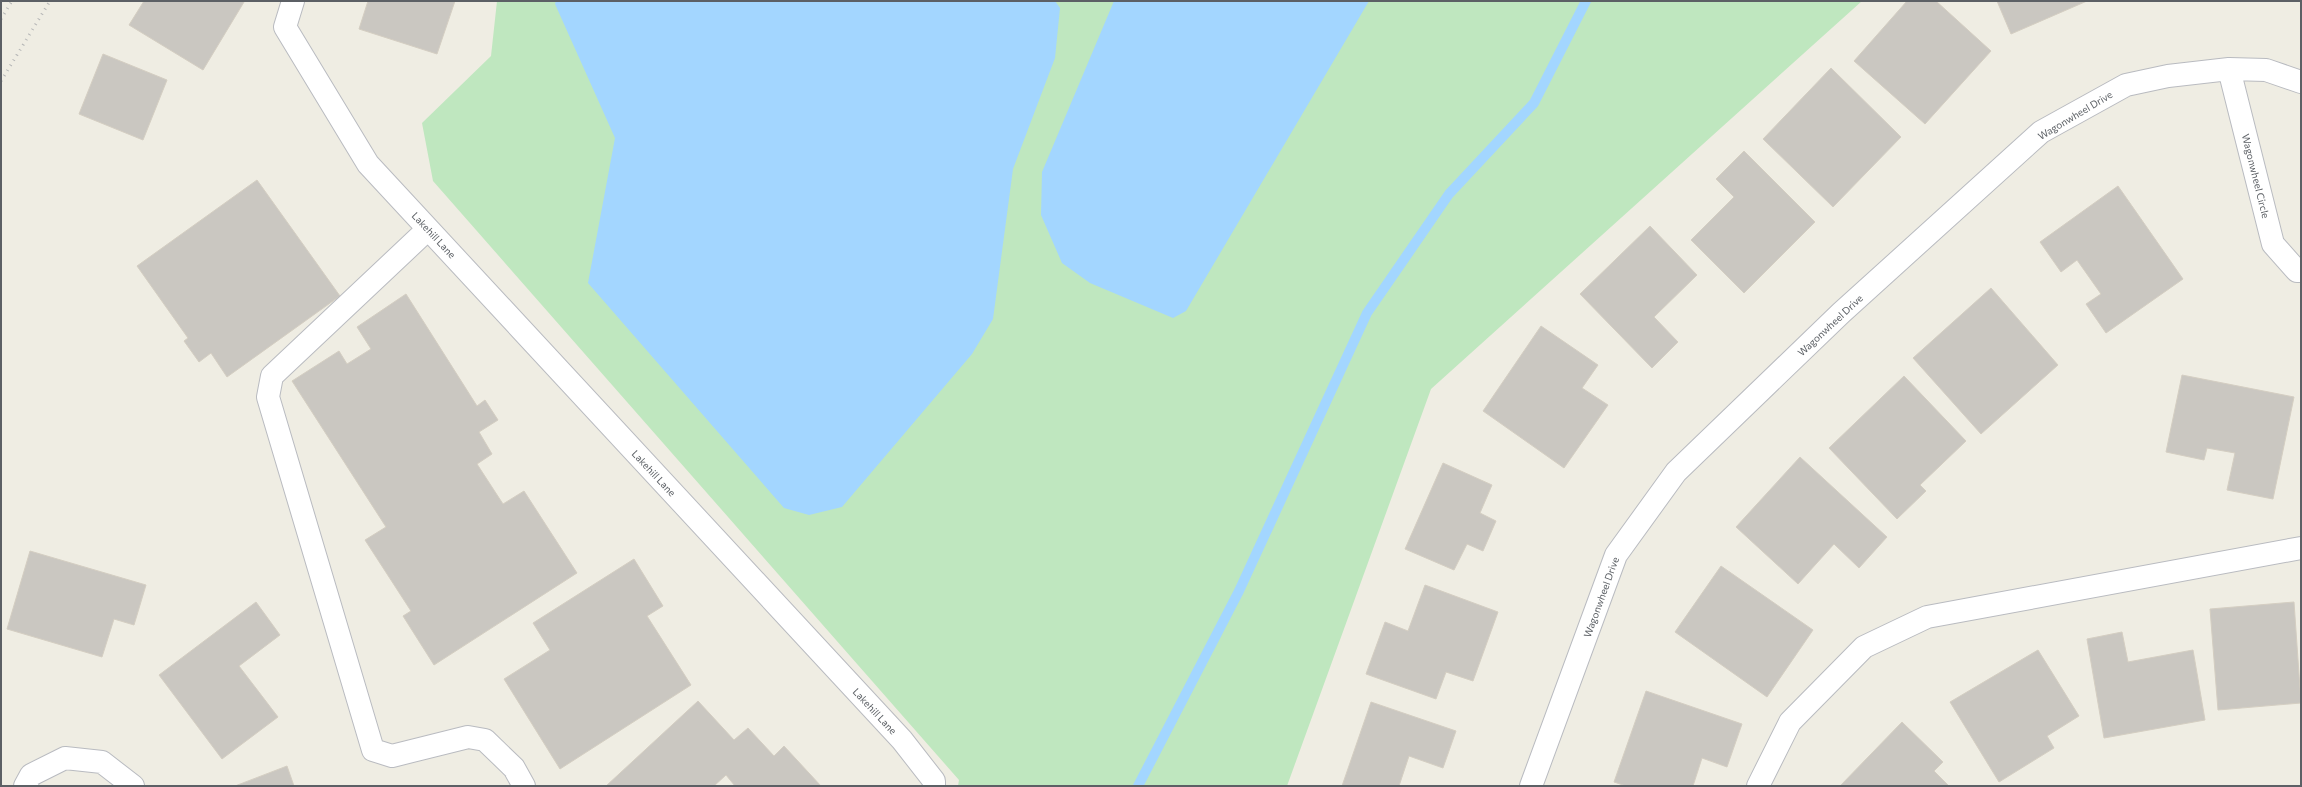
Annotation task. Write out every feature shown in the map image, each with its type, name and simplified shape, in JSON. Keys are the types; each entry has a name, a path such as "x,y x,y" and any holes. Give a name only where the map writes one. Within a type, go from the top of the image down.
{"street":[{"name":"Lakehill Lane","path":"292,1 286,27 368,164 902,740 934,781 934,786"},
{"name":"Wagonwheel Drive","path":"1531,786 1616,554 1676,472 1841,313 2041,132 2126,85 2168,76 2229,69 2266,70 2301,82"},
{"name":"Wagonwheel Circle","path":"2229,69 2273,244 2297,271 2301,271"},
{"path":"428,229 272,376 268,397 373,750 392,756 468,737 485,740 514,768 524,786"},
{"path":"1758,786 1790,722 1864,647 1927,617 2301,548"},
{"path":"25,786 31,775 65,758 102,762 133,786"}],"green space":[{"path":"497,1 1862,1 1431,389 1287,786 958,786 959,780 433,181 422,123 491,56"}],"water":[{"path":"556,1 1055,1 1060,8 1055,58 1013,169 993,319 972,354 842,507 809,515 784,508 588,283 615,138 555,4"},
{"path":"1114,1 1369,1 1186,311 1173,318 1090,283 1062,263 1041,215 1042,172"}],"building":[{"path":"144,1 244,2 203,70 129,25"},
{"path":"368,1 455,1 437,54 359,29"},
{"path":"1907,1 1936,1 1991,51 1925,124 1854,61"},
{"path":"1997,1 2087,1 2011,34"},
{"path":"103,54 167,80 143,140 79,114"},
{"path":"1831,68 1901,137 1833,207 1763,139"},
{"path":"1744,151 1815,222 1744,293 1691,240 1734,197 1716,179"},
{"path":"257,180 340,296 227,377 211,353 199,362 184,341 188,338 137,266"},
{"path":"2118,186 2183,279 2106,333 2086,304 2101,294 2077,260 2061,272 2040,242"},
{"path":"1650,226 1697,275 1654,317 1678,342 1652,368 1580,294"},
{"path":"1991,288 2058,365 1981,434 1913,358"},
{"path":"406,294 477,406 485,400 498,420 479,432 492,454 477,464 503,504 524,491 577,573 434,665 403,616 411,611 365,540 386,527 292,381 339,351 347,364 371,349 357,327"},
{"path":"1541,326 1598,365 1582,388 1608,405 1564,468 1483,411"},
{"path":"2182,375 2294,397 2273,499 2227,490 2235,453 2207,448 2204,460 2166,452"},
{"path":"1904,376 1966,441 1920,485 1926,491 1897,519 1829,448"},
{"path":"1800,457 1887,537 1859,568 1834,544 1798,584 1736,527"},
{"path":"1443,463 1492,485 1480,513 1496,521 1483,551 1467,544 1454,570 1405,549"},
{"path":"30,551 146,585 134,625 114,619 102,657 7,629"},
{"path":"634,559 663,606 647,616 691,685 560,769 504,679 550,650 533,623"},
{"path":"1721,566 1813,630 1767,697 1675,632"},
{"path":"1425,585 1498,612 1473,681 1446,672 1436,699 1366,674 1385,622 1408,631"},
{"path":"256,602 280,635 239,666 278,717 222,759 159,675"},
{"path":"2294,602 2301,703 2218,710 2210,609"},
{"path":"2122,632 2128,662 2193,650 2205,720 2104,738 2087,639"},
{"path":"2038,650 2079,716 2047,736 2054,748 1999,782 1950,702"},
{"path":"1646,691 1742,724 1727,767 1702,758 1693,786 1626,786 1614,782"},
{"path":"698,701 734,740 748,728 774,756 784,746 821,786 735,786 726,775 714,786 606,786"},
{"path":"1371,702 1456,731 1443,768 1409,756 1399,786 1342,786"},
{"path":"1902,722 1943,762 1934,771 1949,786 1840,786"},
{"path":"287,766 294,786 235,786"}],"waterway":[{"path":"1138,786 1239,591 1367,313 1449,194 1534,103 1586,1"}],"railway":[{"path":"1,19 12,1"},
{"path":"1,81 50,1"}]}
